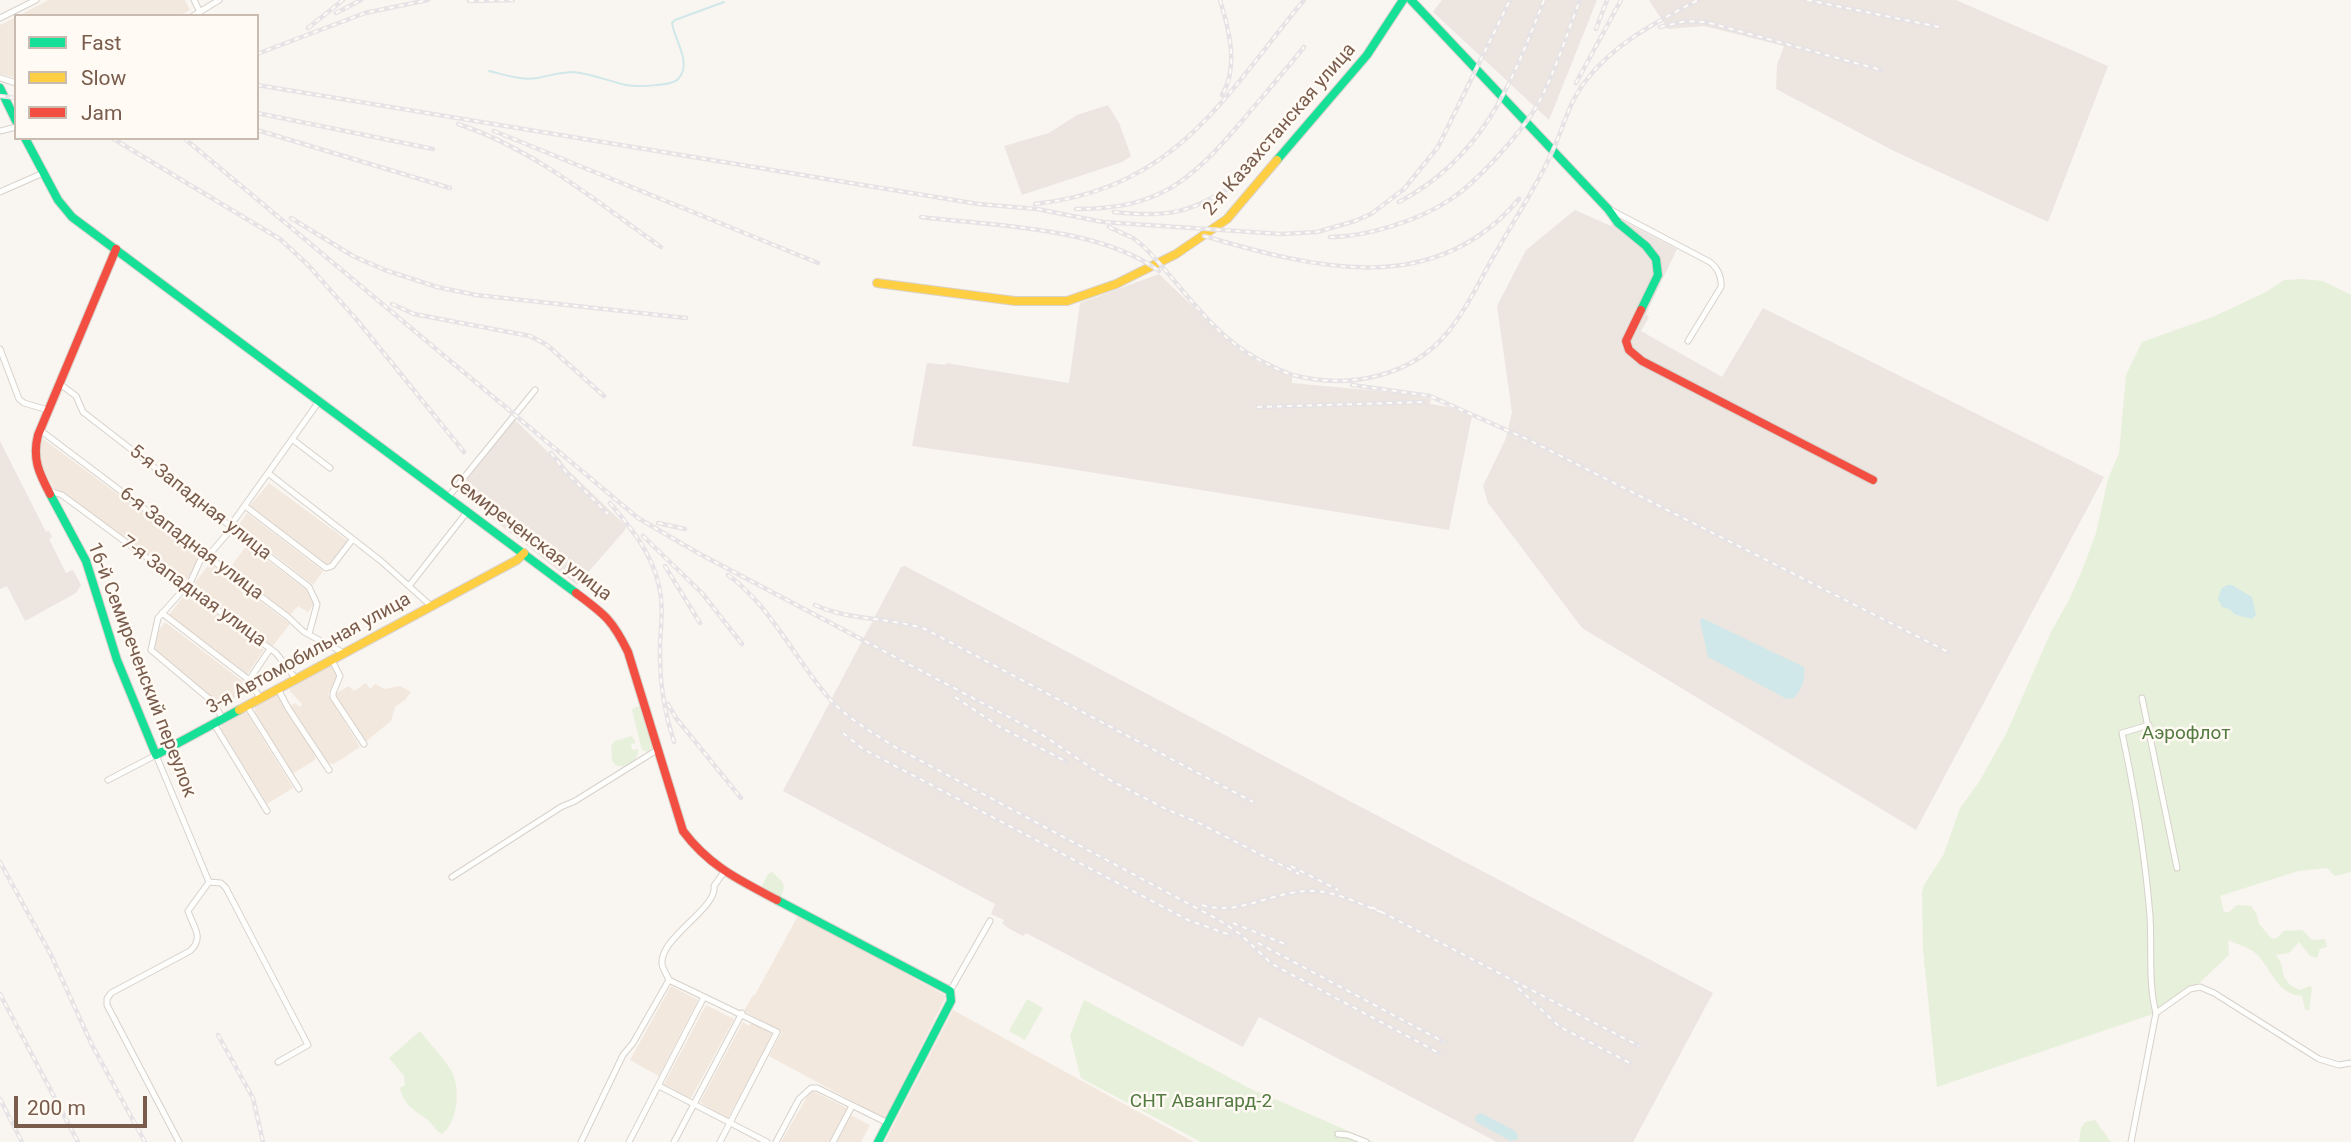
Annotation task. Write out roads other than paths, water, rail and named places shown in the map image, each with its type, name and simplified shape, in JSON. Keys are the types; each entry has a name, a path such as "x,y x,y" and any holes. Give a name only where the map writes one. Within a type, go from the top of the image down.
{"street":[{"path":"0,18 36,0"},
{"path":"194,0 200,12"},
{"path":"196,14 219,0"},
{"name":"2-я Казахстанская улица","path":"877,283 1015,301 1067,301 1116,284 1176,254 1227,219 1367,55 1403,0"},
{"path":"1411,0 1618,222 1650,250 1659,262 1660,270 1654,285 1626,341 1629,350 1642,361 1689,387 1873,480"},
{"path":"0,88 14,117"},
{"name":"Семиреченская улица","path":"25,140 68,213 606,615 628,652 683,831 697,850 724,872 950,991"},
{"path":"0,192 43,173"},
{"path":"1608,209 1716,267 1721,287 1688,341"},
{"path":"40,430 116,249"},
{"path":"0,349 19,399 48,410"},
{"name":"5-я Западная улица","path":"60,384 76,396 83,412 309,587 317,604 309,634"},
{"path":"449,496 535,390"},
{"path":"223,719 213,702 151,650 156,626 162,613 187,587 197,566 233,527 233,522 320,400"},
{"name":"16-й Семиреченский переулок","path":"40,430 34,452 38,472 91,572 114,652 209,882 221,883 226,888 308,1045 278,1062"},
{"name":"6-я Западная улица","path":"40,430 288,617 304,632 344,653"},
{"path":"292,439 330,468"},
{"path":"268,473 430,605"},
{"name":"7-я Западная улица","path":"47,490 62,495 270,649 296,679"},
{"path":"245,506 326,568 332,566 352,540"},
{"path":"409,586 468,510"},
{"name":"3-я Автомобильная улица","path":"108,780 524,554"},
{"path":"162,613 249,680 260,698"},
{"path":"249,680 270,649"},
{"path":"332,660 341,676 333,693 334,697 364,744"},
{"path":"278,689 329,770"},
{"path":"2142,698 2177,868"},
{"path":"247,706 299,789"},
{"path":"214,724 267,810"},
{"path":"2131,1142 2156,1013 2153,1001 2147,891 2131,776 2122,733 2149,724"},
{"path":"452,877 561,807 657,750"},
{"path":"720,1142 777,1032 669,980 662,962 663,955 683,928 711,901 715,894 714,886 724,872"},
{"path":"179,1142 107,1005 107,999 111,993 190,951 196,945 199,937 188,911 209,882"},
{"path":"878,1142 951,1001 950,991 990,921"},
{"path":"581,1142 623,1055 633,1043 669,980"},
{"path":"2156,1013 2183,992 2200,987 2214,993 2319,1059 2339,1065 2351,1063"},
{"path":"629,1142 704,997"},
{"path":"674,1142 742,1013"},
{"path":"659,1086 767,1142"},
{"path":"776,1142 799,1099 806,1091 817,1088 888,1123"},
{"path":"833,1142 852,1106"},
{"path":"1338,1134 1366,1142"}],"water":[{"path":"2232,585 2252,597 2256,615 2252,619 2236,615 2222,607 2218,599 2221,589"},
{"path":"1702,618 1804,667 1803,684 1794,698 1787,699 1708,657 1700,621"},
{"path":"1481,1113 1515,1131 1517,1139 1511,1141 1476,1122 1475,1117"}],"waterway":[{"path":"489,71 525,79 574,72 631,86 669,83 678,79 684,66 672,23 724,2"}],"railway":[{"path":"308,28 343,0"},
{"path":"336,13 361,0"},
{"path":"259,53 365,13 428,0"},
{"path":"469,1 513,0"},
{"path":"1220,0 1231,48 1230,72 1222,95"},
{"path":"1035,204 1084,195 1125,179 1161,159 1192,133 1220,104 1304,0"},
{"path":"259,85 978,204 1037,209 1103,222 1281,234 1317,232 1371,214 1404,189 1438,147 1510,0"},
{"path":"1399,202 1428,184 1453,163 1474,140 1506,89 1544,0"},
{"path":"1330,237 1376,231 1424,214 1451,199 1485,170 1528,120 1542,97 1580,0"},
{"path":"1596,29 1607,0"},
{"path":"1576,83 1621,0"},
{"path":"1109,227 1142,245 1222,334 1275,368 1297,376 1338,381 1379,376 1398,369 1433,348 1462,313 1541,175 1570,107 1584,83 1622,45 1698,0"},
{"path":"1807,0 1939,27"},
{"path":"1660,27 1686,21 1706,22 1881,70"},
{"path":"1076,209 1130,204 1171,188 1189,176 1223,142 1304,47"},
{"path":"0,96 14,98"},
{"path":"259,113 433,149"},
{"path":"458,124 513,147 539,162 661,247"},
{"path":"259,131 450,188"},
{"path":"494,131 818,263"},
{"path":"115,140 280,239 308,265 357,320 464,452"},
{"path":"186,140 638,518 698,553 1041,734 1108,779 1299,874"},
{"path":"1114,212 1150,214 1178,211 1205,201 1236,184"},
{"path":"1204,236 1288,258 1330,265 1371,267 1411,264 1449,252 1486,231 1519,199"},
{"path":"921,217 1013,226 1077,237 1135,256 1159,271"},
{"path":"291,218 353,256 437,287 476,295 686,318"},
{"path":"392,304 414,314 530,336 547,345 604,396"},
{"path":"1352,385 1430,396 1529,440 1948,652"},
{"path":"1257,407 1423,402"},
{"path":"551,453 608,514"},
{"path":"610,503 646,552 656,574 662,604 661,679 674,742"},
{"path":"658,523 685,529"},
{"path":"643,536 702,593 742,644"},
{"path":"665,566 700,623"},
{"path":"728,575 756,600 830,700 866,728 895,747 1219,920 1240,934 1272,964 1439,1053"},
{"path":"815,605 842,614 925,629 1253,802"},
{"path":"955,697 1000,727 1067,762"},
{"path":"668,704 676,718 741,798"},
{"path":"843,733 863,749 1188,920 1233,936"},
{"path":"0,862 51,955 92,1045 145,1142"},
{"path":"1291,866 1338,890"},
{"path":"1202,905 1230,908 1286,894 1314,891 1340,896 1381,912"},
{"path":"1372,907 1639,1046"},
{"path":"1233,923 1285,944"},
{"path":"1258,943 1444,1042"},
{"path":"1518,988 1560,1027 1630,1063"},
{"path":"0,994 78,1142"},
{"path":"218,1035 253,1098 263,1142"},
{"path":"0,1099 22,1142"}],"park label":[{"name":"Аэрофлот","path":"2186,734"},
{"name":"СНТ Авангард-2","path":"1201,1102"}]}
